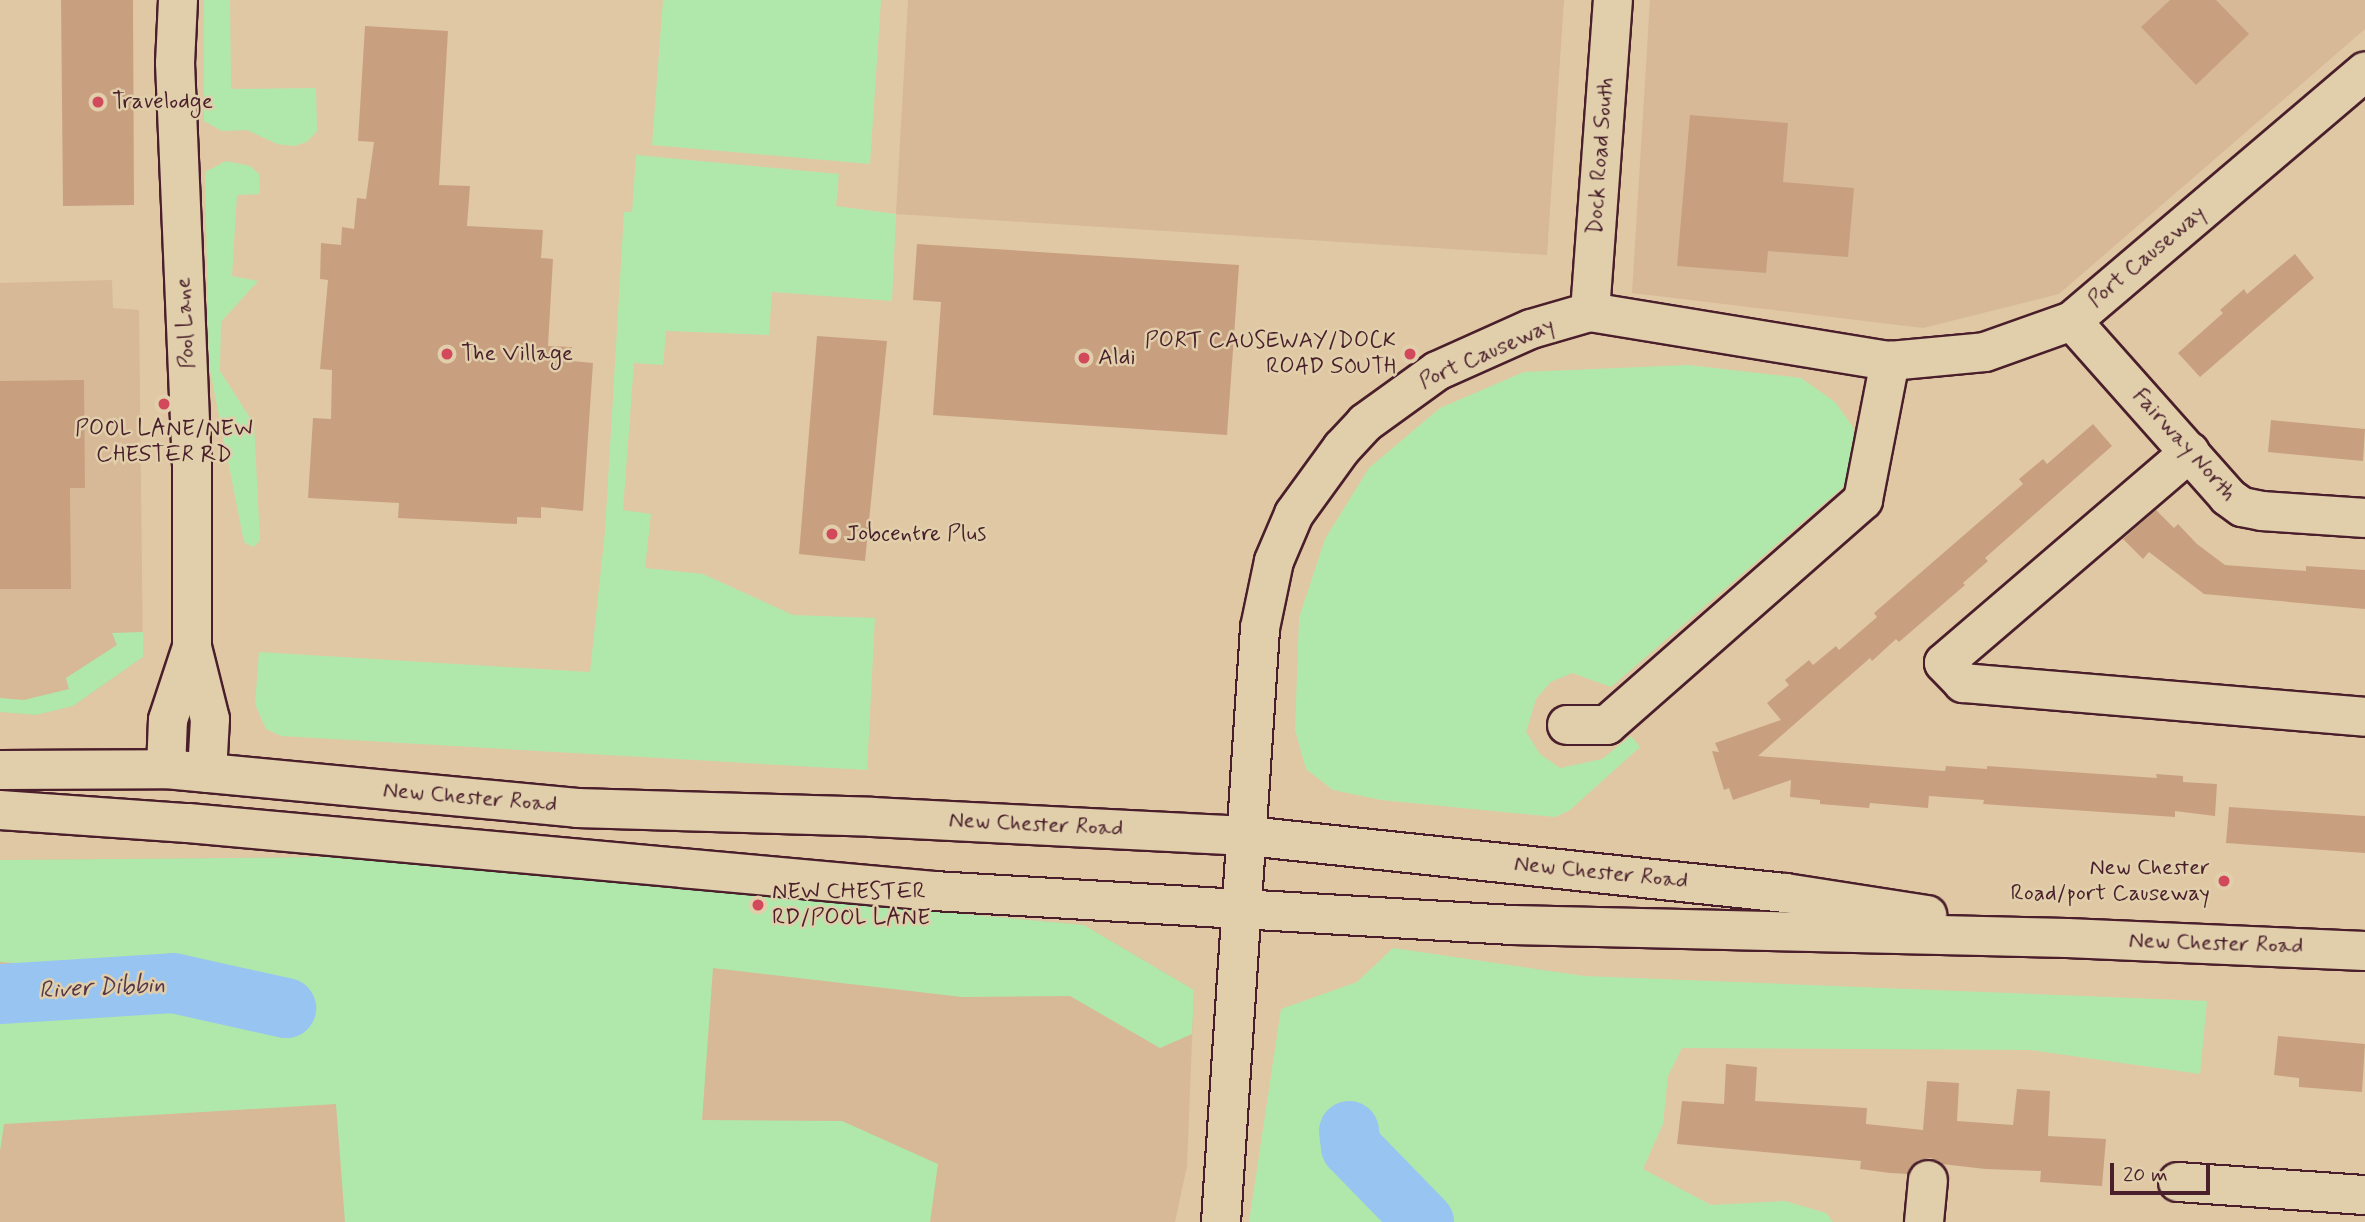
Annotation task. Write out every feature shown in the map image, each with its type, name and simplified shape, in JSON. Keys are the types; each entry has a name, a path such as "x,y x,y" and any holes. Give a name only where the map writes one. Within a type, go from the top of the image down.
{"main road":[{"name":"Pool Lane","path":"178,0 175,64 192,463 192,647 210,719 207,773 188,823"},
{"name":"Dock Road South","path":"1590,312 1613,0"},
{"name":"Port Causeway","path":"1221,1222 1244,908 1259,628 1274,561 1294,514 1342,448 1366,423 1401,395 1437,372 1531,329 1590,312 1890,361 1985,352 2072,321 2365,72"},
{"name":"Fairway North","path":"2072,321 2228,497 2242,507 2262,512 2365,518"},
{"path":"1567,725 1607,725 1863,500 1890,361"},
{"path":"2190,452 1944,663 1963,683 2365,717"},
{"name":"Pool Lane","path":"166,769 168,720 192,647"},
{"path":"166,769 188,823"},
{"name":"New Chester Road","path":"0,770 166,769 577,808 872,817 1248,836 1784,893 2067,938"},
{"name":"New Chester Road","path":"0,810 188,823 921,890 1513,925 2067,938 2365,951"},
{"path":"1924,1222 1928,1180"},
{"path":"2178,1182 2365,1195"}],"shaded area":[{"path":"908,0 1564,0 1547,255 896,214"},
{"path":"1650,0 2365,0 2365,29 2059,294 1923,328 1632,293"},
{"path":"112,280 113,308 139,310 143,657 73,706 36,715 0,712 0,283"},
{"path":"330,857 1084,925 1194,990 1187,1166 1175,1222 0,1222 0,860"}],"green space":[{"path":"204,0 230,0 231,89 316,88 317,131 307,142 294,146 277,144 247,130 222,131 204,121"},
{"path":"663,0 881,0 870,164 652,145"},
{"path":"636,155 839,174 836,206 896,214 892,301 772,292 769,335 666,331 663,365 634,363 623,510 651,514 645,568 703,574 793,615 875,618 867,770 281,736 266,729 255,704 259,652 590,672 605,531 624,212 632,212"},
{"path":"226,161 250,166 259,174 260,194 237,195 232,276 258,281 221,322 220,371 254,424 260,541 253,547 244,542 209,365 205,172"},
{"path":"1688,365 1801,378 1835,402 1853,427 1853,454 1844,486 1611,687 1572,673 1551,682 1536,699 1526,732 1540,754 1560,768 1602,759 1631,736 1640,747 1570,810 1555,817 1381,800 1333,790 1306,769 1295,730 1299,618 1325,539 1369,468 1440,408 1524,372"},
{"path":"143,632 143,657 73,706 36,715 0,712 0,698 24,700 69,689 66,678 117,645 112,633"},
{"path":"330,857 1084,925 1194,990 1192,1034 1160,1048 1070,996 962,997 713,968 702,1120 842,1121 938,1164 930,1222 345,1222 336,1104 4,1124 0,1151 0,1012 153,1002 281,1022 233,970 100,970 0,962 0,860"},
{"path":"1393,948 1584,976 2207,1001 2200,1074 2030,1050 1682,1048 1668,1076 1663,1124 1643,1169 1711,1205 1785,1201 1826,1213 1833,1222 1249,1222 1281,1009 1357,982"}],"building":[{"name":"Travelodge","path":"61,0 133,0 134,205 63,206"},
{"path":"2170,0 2216,0 2249,34 2196,85 2141,27"},
{"name":"The Village","path":"365,26 448,31 439,185 470,186 467,226 543,230 541,258 553,259 548,346 572,347 572,361 593,363 583,511 541,507 541,518 517,517 517,524 398,518 399,503 308,498 313,418 331,419 332,370 320,369 328,280 320,279 321,243 341,245 342,227 354,229 357,198 366,199 374,142 358,141"},
{"path":"1690,115 1788,123 1783,182 1854,188 1848,257 1768,251 1766,273 1677,266"},
{"name":"Aldi","path":"917,244 1239,265 1227,435 933,415 941,302 913,300"},
{"path":"2295,254 2314,278 2200,377 2178,353 2223,313 2220,310 2244,289 2247,294"},
{"path":"817,336 887,341 865,561 799,554"},
{"path":"84,380 85,488 70,488 71,589 0,589 0,381"},
{"path":"2271,420 2365,429 2363,461 2268,452"},
{"path":"2093,424 2112,446 1985,558 1988,561 1963,583 1965,585 1899,642 1896,639 1872,661 1870,658 1758,756 1945,771 1946,766 1987,769 1987,766 2157,778 2156,774 2183,776 2183,782 2217,784 2215,816 2175,811 2175,817 1983,804 1984,800 1929,796 1928,808 1870,803 1869,808 1820,804 1820,800 1790,797 1791,780 1733,800 1729,788 1724,790 1712,751 1719,752 1715,743 1781,720 1767,703 1789,685 1785,680 1809,660 1813,665 1836,646 1839,650 1877,617 1874,613 2023,484 2019,479 2043,459 2047,464"},
{"path":"2156,510 2174,528 2178,524 2197,544 2225,565 2306,571 2306,566 2365,570 2365,609 2204,594 2149,552 2143,559 2123,539"},
{"path":"2229,807 2365,816 2365,853 2226,843"},
{"path":"2278,1036 2365,1044 2362,1092 2299,1087 2299,1078 2274,1075"},
{"path":"1726,1064 1757,1067 1755,1101 1867,1108 1866,1124 1923,1130 1927,1081 1959,1083 1957,1121 2013,1125 2017,1089 2050,1091 2048,1136 2106,1139 2102,1186 2040,1182 2041,1171 1942,1164 1931,1158 1918,1160 1908,1174 1860,1169 1861,1161 1677,1144 1682,1101 1724,1104"}],"waterway":[{"name":"River Dibbin","path":"0,994 173,983 286,1008"},
{"path":"1349,1131 1351,1147 1424,1222"}],"place":[{"name":"Travelodge","path":"98,102"},
{"name":"The Village","path":"447,354"},
{"name":"PORT CAUSEWAY/DOCK ROAD SOUTH","path":"1410,354"},
{"name":"Aldi","path":"1084,358"},
{"name":"POOL LANE/NEW CHESTER RD","path":"164,404"},
{"name":"Jobcentre Plus","path":"832,534"},
{"name":"New Chester Road/port Causeway","path":"2224,881"},
{"name":"NEW CHESTER RD/POOL LANE","path":"758,905"}]}
